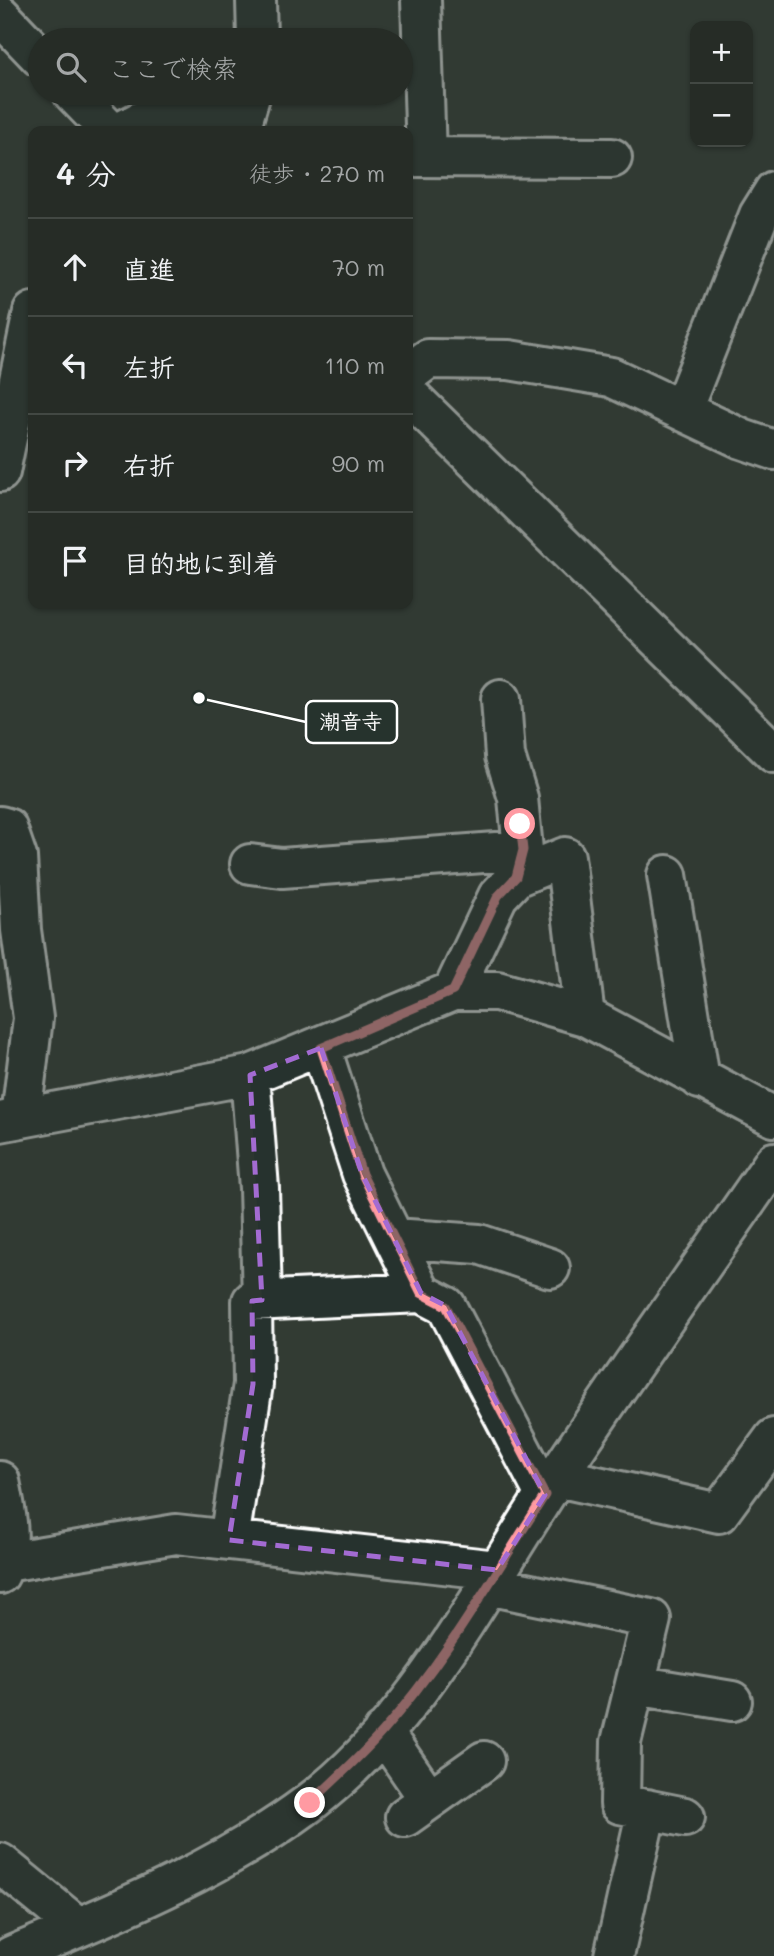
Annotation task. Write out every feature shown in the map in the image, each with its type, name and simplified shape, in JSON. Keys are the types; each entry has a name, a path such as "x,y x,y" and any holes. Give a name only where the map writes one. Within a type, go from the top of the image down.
{"street":[{"path":"256,0 257,28"},
{"path":"421,0 417,158 612,158"},
{"path":"0,15 28,44"},
{"path":"85,105 105,126"},
{"path":"132,126 141,121 243,120 247,105"},
{"path":"682,411 759,215 774,191"},
{"path":"0,472 28,336"},
{"path":"413,370 428,359 509,359 611,377 742,439 774,450"},
{"path":"413,399 774,753"},
{"path":"453,991 498,896 519,863 517,798 505,756 501,699"},
{"path":"0,826 7,828 17,857 10,929 33,1018 11,1119 172,1092 250,1075 321,1048 453,991 497,991 585,1016 774,1117"},
{"path":"250,864 282,868 519,863 565,857 585,1016"},
{"path":"667,875 700,1079"},
{"path":"321,1048 362,1174 421,1293"},
{"path":"250,1075 259,1188 262,1300"},
{"path":"10,1956 144,1900 263,1834 310,1803 383,1732 461,1629 551,1486 774,1162"},
{"path":"394,1238 479,1244 550,1268"},
{"path":"229,1540 253,1384 252,1301 421,1293 446,1306 551,1486"},
{"path":"551,1486 719,1513 774,1438"},
{"path":"0,1481 10,1532 3,1568 176,1534 492,1577 651,1619 621,1742 620,1804 685,1816"},
{"path":"635,1685 732,1701"},
{"path":"383,1732 417,1808 484,1761"},
{"path":"614,1956 647,1809"},
{"path":"0,1863 78,1927"}],"highlighted area":[{"path":"321,1048 362,1174 421,1293 446,1306 545,1495 497,1570 229,1540 253,1384 252,1301 262,1300 250,1075"}],"place":[{"name":"潮音寺","path":"199,698"}],"route":[{"path":"310,1803 383,1732 425,1679 461,1629 545,1495 446,1306 421,1293 362,1174 321,1048 453,991 498,896 516,877 523,850 520,824"}]}
